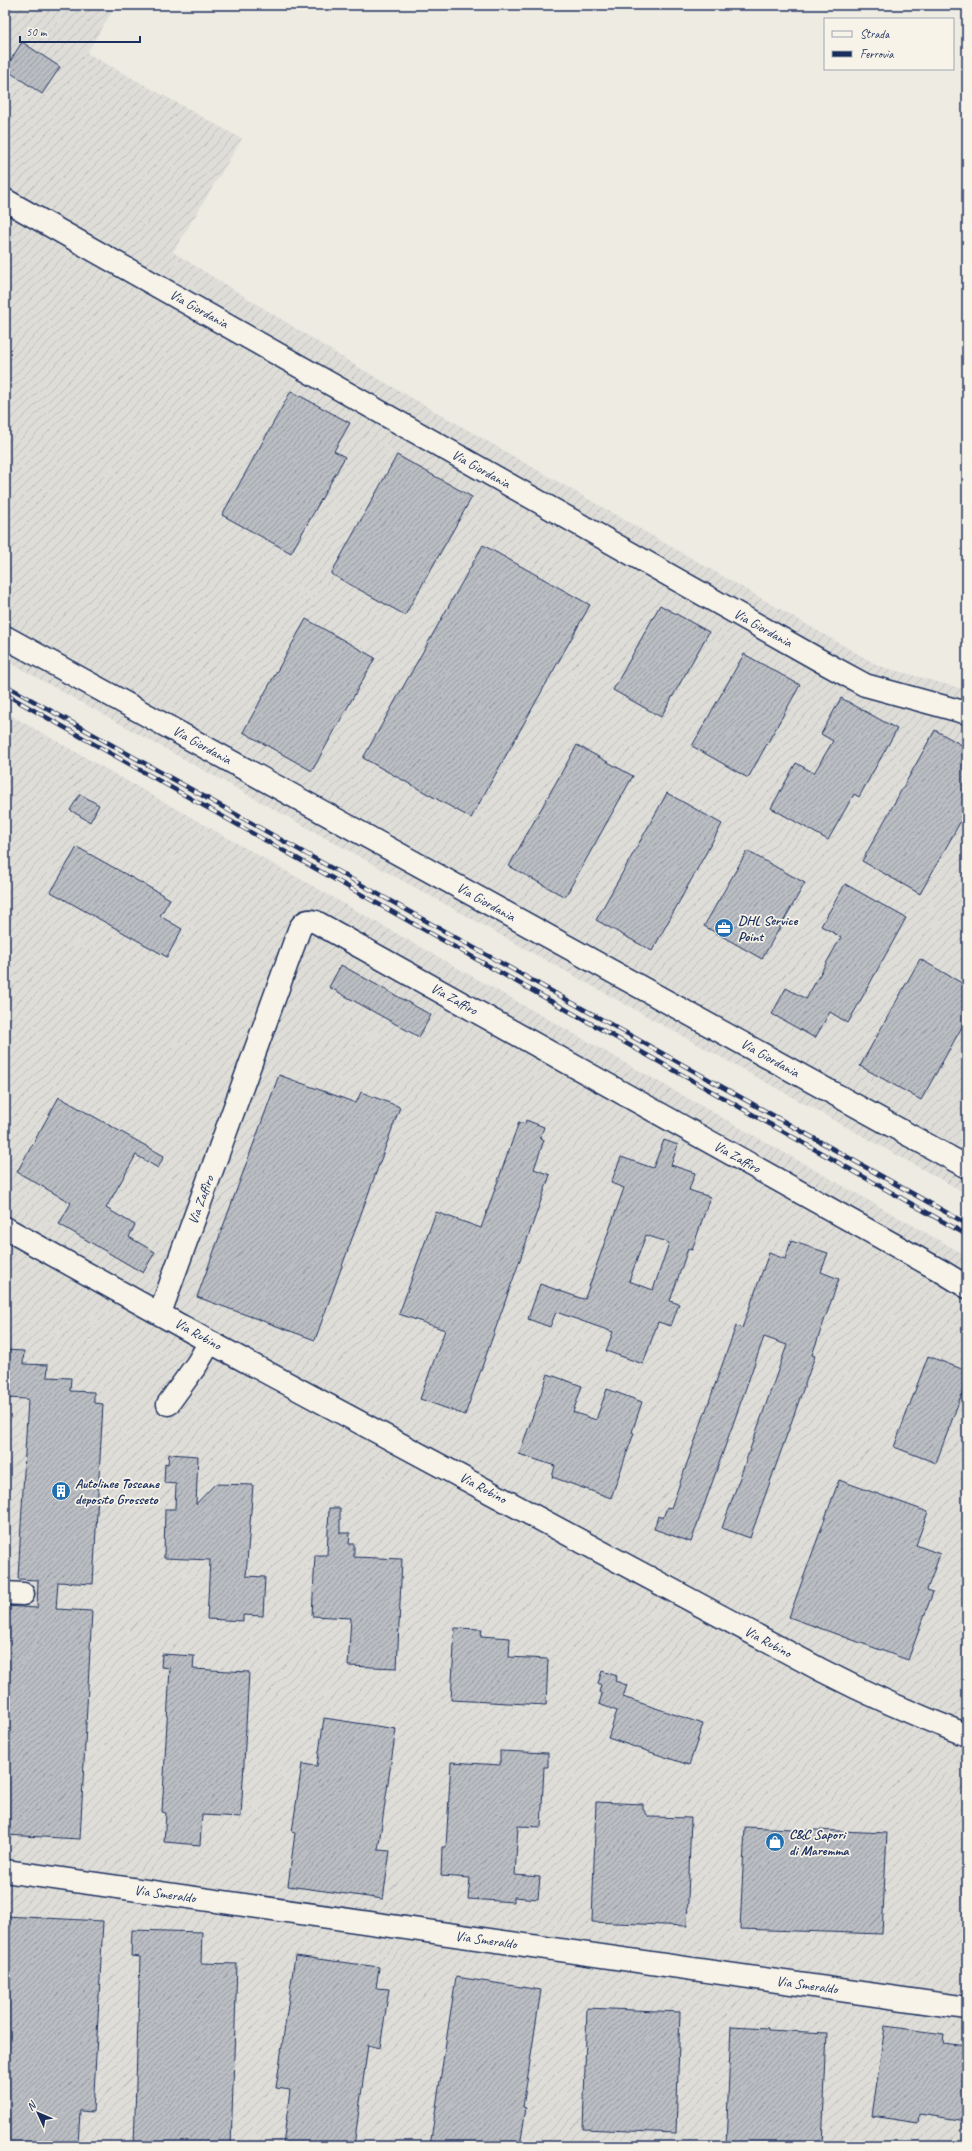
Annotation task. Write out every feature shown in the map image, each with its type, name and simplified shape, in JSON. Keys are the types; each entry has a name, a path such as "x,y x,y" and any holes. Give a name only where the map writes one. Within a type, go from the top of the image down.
{"street":[{"name":"Via Giordania","path":"5,200 865,685 967,713"},
{"name":"Via Giordania","path":"5,637 967,1167"},
{"name":"Via Zaffiro","path":"160,1313 299,930 304,922 308,920 316,922 941,1271 967,1287"},
{"name":"Via Rubino","path":"5,1228 210,1342 821,1670 905,1711 967,1735"},
{"path":"168,1404 197,1364 210,1342"},
{"name":"Via Smeraldo","path":"5,1872 967,2008"}],"shaded area":[{"path":"5,5 116,5 87,53 242,139 173,252 358,367 879,666 967,690 967,1194 5,660"},
{"path":"5,712 967,1256 967,2146 5,2146"}],"building":[{"path":"22,42 60,67 42,94 5,69"},
{"path":"291,391 350,423 334,451 345,457 291,553 222,515"},
{"path":"397,455 472,497 405,615 331,574"},
{"path":"483,545 590,605 471,818 363,758"},
{"path":"660,605 709,632 661,717 613,690"},
{"path":"306,619 375,658 312,771 243,732"},
{"path":"744,654 800,685 748,778 692,746"},
{"path":"841,698 897,729 859,797 854,794 828,840 771,808 796,763 814,773 833,741 821,734"},
{"path":"935,730 967,748 967,810 920,894 862,861"},
{"path":"577,745 633,776 565,897 509,866"},
{"path":"667,793 722,824 652,951 596,920"},
{"path":"80,794 99,805 90,822 70,810"},
{"path":"77,847 170,899 160,916 182,929 167,957 51,892"},
{"path":"747,851 805,883 762,959 704,926"},
{"path":"845,884 906,918 848,1023 830,1012 815,1038 772,1014 786,988 806,999 841,937 821,926"},
{"path":"920,959 967,986 967,1018 921,1100 860,1066"},
{"path":"341,965 431,1015 419,1037 329,987"},
{"path":"279,1075 356,1103 361,1092 400,1107 315,1340 197,1297"},
{"path":"59,1097 164,1156 158,1168 136,1155 106,1208 135,1225 129,1237 155,1252 143,1273 59,1224 71,1203 17,1172"},
{"path":"526,1120 544,1127 540,1139 544,1140 534,1169 550,1175 465,1415 420,1399 445,1330 399,1314 436,1212 481,1228 519,1122 525,1124"},
{"path":"664,1140 678,1145 671,1165 695,1173 689,1190 710,1197 692,1250 688,1249 670,1301 679,1304 671,1326 658,1322 643,1364 606,1351 613,1332 556,1312 550,1327 528,1319 540,1284 583,1299 585,1298 624,1188 611,1183 621,1157 653,1168","holes":["646,1235 669,1243 653,1290 629,1281"]},
{"path":"791,1241 828,1253 821,1272 839,1279 812,1355 815,1356 750,1538 722,1528 787,1345 764,1337 691,1542 654,1529 658,1516 663,1518 667,1507 671,1508 736,1326 742,1328 769,1253 785,1259"},
{"path":"5,1350 24,1351 23,1364 48,1365 47,1377 71,1378 70,1391 94,1392 94,1403 103,1404 93,1584 58,1582 56,1609 92,1611 80,1839 5,1835 5,1606 37,1608 38,1580 18,1579 28,1399 5,1398"},
{"path":"928,1356 967,1371 967,1380 936,1463 894,1447"},
{"path":"548,1374 582,1386 573,1412 596,1420 607,1389 642,1402 632,1432 634,1433 611,1498 552,1477 555,1466 519,1454"},
{"path":"169,1454 198,1456 196,1504 215,1484 253,1485 246,1576 265,1577 263,1616 243,1615 243,1621 207,1619 210,1560 164,1558 165,1509 175,1509 176,1484 164,1483 165,1463 168,1464"},
{"path":"839,1480 928,1512 916,1545 940,1554 927,1590 933,1592 908,1660 789,1617"},
{"path":"329,1508 340,1508 340,1533 350,1533 349,1544 354,1544 354,1557 402,1559 397,1668 348,1666 351,1618 312,1616 315,1555 327,1555"},
{"path":"455,1628 482,1629 481,1636 510,1638 509,1657 548,1659 546,1705 451,1700"},
{"path":"162,1654 194,1656 193,1669 249,1672 241,1817 202,1815 200,1845 164,1842 166,1813 162,1812 170,1668 161,1667"},
{"path":"602,1671 617,1676 615,1681 627,1685 623,1697 703,1724 689,1765 608,1738 617,1711 599,1704 602,1694 599,1692 601,1685 598,1683"},
{"path":"324,1718 396,1729 378,1850 390,1851 383,1899 288,1886 295,1833 292,1832 302,1764 317,1766"},
{"path":"500,1751 548,1753 548,1767 544,1767 541,1827 518,1826 515,1875 540,1877 538,1899 514,1897 514,1902 468,1899 470,1878 441,1876 442,1847 446,1847 451,1762 500,1765"},
{"path":"596,1802 643,1804 643,1809 649,1817 691,1818 687,1926 592,1922"},
{"path":"745,1827 887,1833 882,1934 740,1929"},
{"path":"5,1916 103,1921 93,2112 80,2111 78,2146 5,2146"},
{"path":"132,1930 202,1932 201,1963 237,1964 231,2146 134,2146 140,1957 131,1956"},
{"path":"295,1956 379,1967 376,1988 389,1989 380,2048 368,2045 354,2146 283,2146 290,2090 276,2088"},
{"path":"456,1977 541,1990 523,2107 526,2108 520,2146 430,2146"},
{"path":"587,2008 680,2012 676,2133 583,2129"},
{"path":"731,2026 768,2028 768,2030 827,2033 822,2146 726,2146"},
{"path":"885,2026 944,2034 943,2043 967,2046 967,2121 919,2114 918,2123 872,2116"}],"railway":[{"path":"5,685 967,1224"},
{"path":"5,694 967,1235"}],"place":[{"name":"DHL Service Point","path":"724,928"},
{"name":"Autolinee Toscane deposito Grosseto","path":"61,1491"},
{"name":"C&C Sapori di Maremma","path":"775,1842"}]}
